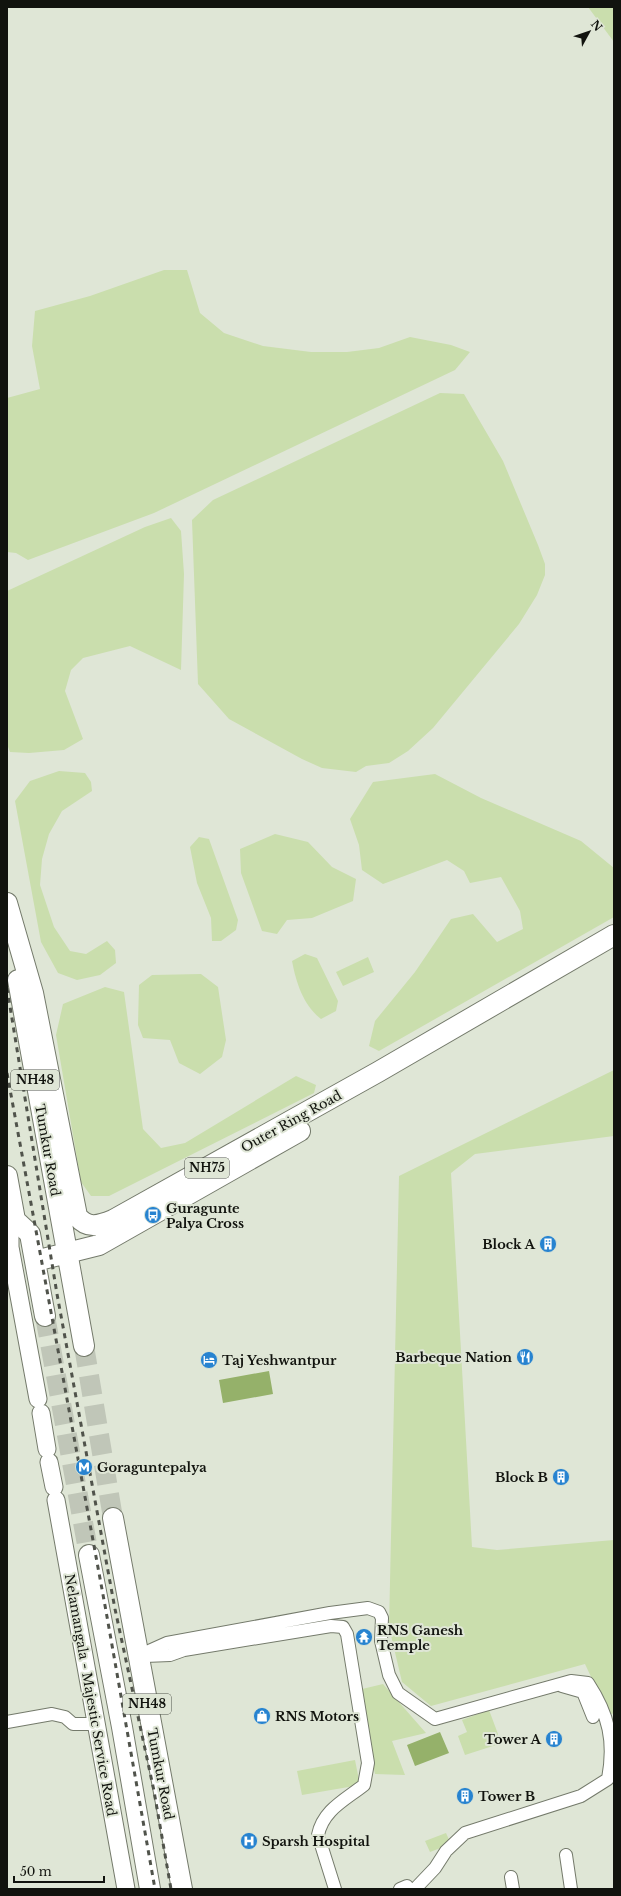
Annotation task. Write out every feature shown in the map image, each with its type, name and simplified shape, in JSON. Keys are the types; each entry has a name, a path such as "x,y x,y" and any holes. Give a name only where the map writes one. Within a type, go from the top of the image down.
{"highway":[{"name":"Outer Ring Road","path":"7,905 33,993 77,1216 82,1222 90,1226 100,1226 113,1220 378,1072 614,935"},
{"name":"Tumkur Road","path":"7,905 20,998 78,1304 84,1346"},
{"name":"Outer Ring Road","path":"35,1261 99,1244 153,1215 614,951"},
{"path":"7,1176 15,1220 30,1234 45,1316"},
{"name":"Tumkur Road","path":"113,1518 182,1889"},
{"name":"NH48","path":"89,1556 122,1727 150,1889"}],"main road":[{"name":"Nelamangala - Majestic Service Road","path":"15,1220 10,1232 12,1282 40,1406 126,1889"}],"street":[{"path":"138,1656 167,1643 330,1613 368,1608 379,1612 382,1618 381,1641 388,1675 398,1693 435,1720 571,1681 588,1683 597,1697 611,1737 612,1756 608,1779 581,1796 465,1833 446,1851 435,1868 407,1888"},
{"path":"330,1613 331,1626"},
{"path":"138,1656 170,1655 184,1650 331,1626 342,1627 346,1634 368,1763 364,1785 331,1810 323,1818 319,1828 318,1835 335,1889"},
{"path":"555,1685 569,1686 583,1692 593,1717"},
{"path":"7,1722 52,1714 65,1717 73,1724 96,1724"},
{"path":"566,1855 571,1889"}],"shaded area":[{"path":"588,7 614,7 614,42"},
{"path":"164,270 187,270 200,313 224,333 263,346 311,352 347,352 379,348 410,337 451,345 470,352 455,370 154,513 28,560 16,553 7,552 7,398 40,389 32,346 35,311 90,296"},
{"path":"440,393 464,394 503,461 545,564 545,575 537,595 519,624 433,728 408,751 389,763 366,766 356,772 322,768 302,759 229,719 198,684 192,520 213,500"},
{"path":"171,518 181,531 184,574 181,670 130,646 83,658 71,670 65,691 83,739 64,750 29,753 10,752 7,744 7,591 145,527"},
{"path":"59,771 85,773 91,782 92,791 62,811 49,834 42,859 40,885 54,927 70,951 86,954 107,941 115,950 116,963 100,975 77,980 58,973 41,942 15,801 30,781"},
{"path":"435,774 481,798 581,841 614,868 614,917 379,1051 369,1046 375,1021 415,972 451,919 473,914 497,942 523,929 520,911 501,877 470,883 464,871 447,860 383,884 362,870 359,845 350,819 373,782"},
{"path":"275,834 308,842 332,867 356,879 353,901 312,918 287,920 277,934 262,931 241,873 240,849"},
{"path":"199,837 209,839 238,920 236,930 221,941 212,941 211,918 197,883 190,847"},
{"path":"305,954 317,958 338,1001 336,1011 321,1019 309,1007 301,993 292,961"},
{"path":"368,957 374,972 343,986 336,972"},
{"path":"201,974 218,987 226,1040 222,1057 200,1074 179,1063 170,1040 143,1038 138,1025 139,985 152,975"},
{"path":"105,987 124,992 143,1129 161,1148 185,1143 296,1076 316,1085 314,1093 109,1196 91,1196 81,1182 56,1035 63,1004"},
{"path":"614,1070 614,1136 475,1154 451,1173 472,1547 497,1550 614,1540 614,1713 609,1715 585,1664 431,1706 402,1682 389,1627 399,1176"},
{"path":"269,1371 273,1394 223,1403 219,1380"},
{"path":"383,1684 426,1733 392,1741 405,1775 375,1774 358,1690"},
{"path":"489,1710 498,1734 496,1745 465,1755 458,1736 467,1732 462,1720"},
{"path":"440,1732 449,1753 415,1766 407,1745"},
{"path":"355,1760 360,1785 302,1795 297,1771"},
{"path":"446,1833 451,1844 430,1852 425,1841"}],"tunnel":[{"path":"45,1316 89,1555"},
{"path":"84,1346 113,1518"}],"railway":[{"path":"7,988 57,1294 115,1609 154,1791 171,1889"},
{"path":"7,1073 106,1611 155,1889"}],"place":[{"name":"Guragunte Palya Cross","path":"153,1215"},
{"name":"Block A","path":"548,1244"},
{"name":"Barbeque Nation","path":"525,1357"},
{"name":"Taj Yeshwantpur","path":"209,1360"},
{"name":"Goraguntepalya","path":"84,1467"},
{"name":"Block B","path":"561,1477"},
{"name":"RNS Ganesh Temple","path":"364,1637"},
{"name":"RNS Motors","path":"262,1716"},
{"name":"Tower A","path":"554,1739"},
{"name":"Tower B","path":"465,1796"},
{"name":"Sparsh Hospital","path":"249,1841"}]}
